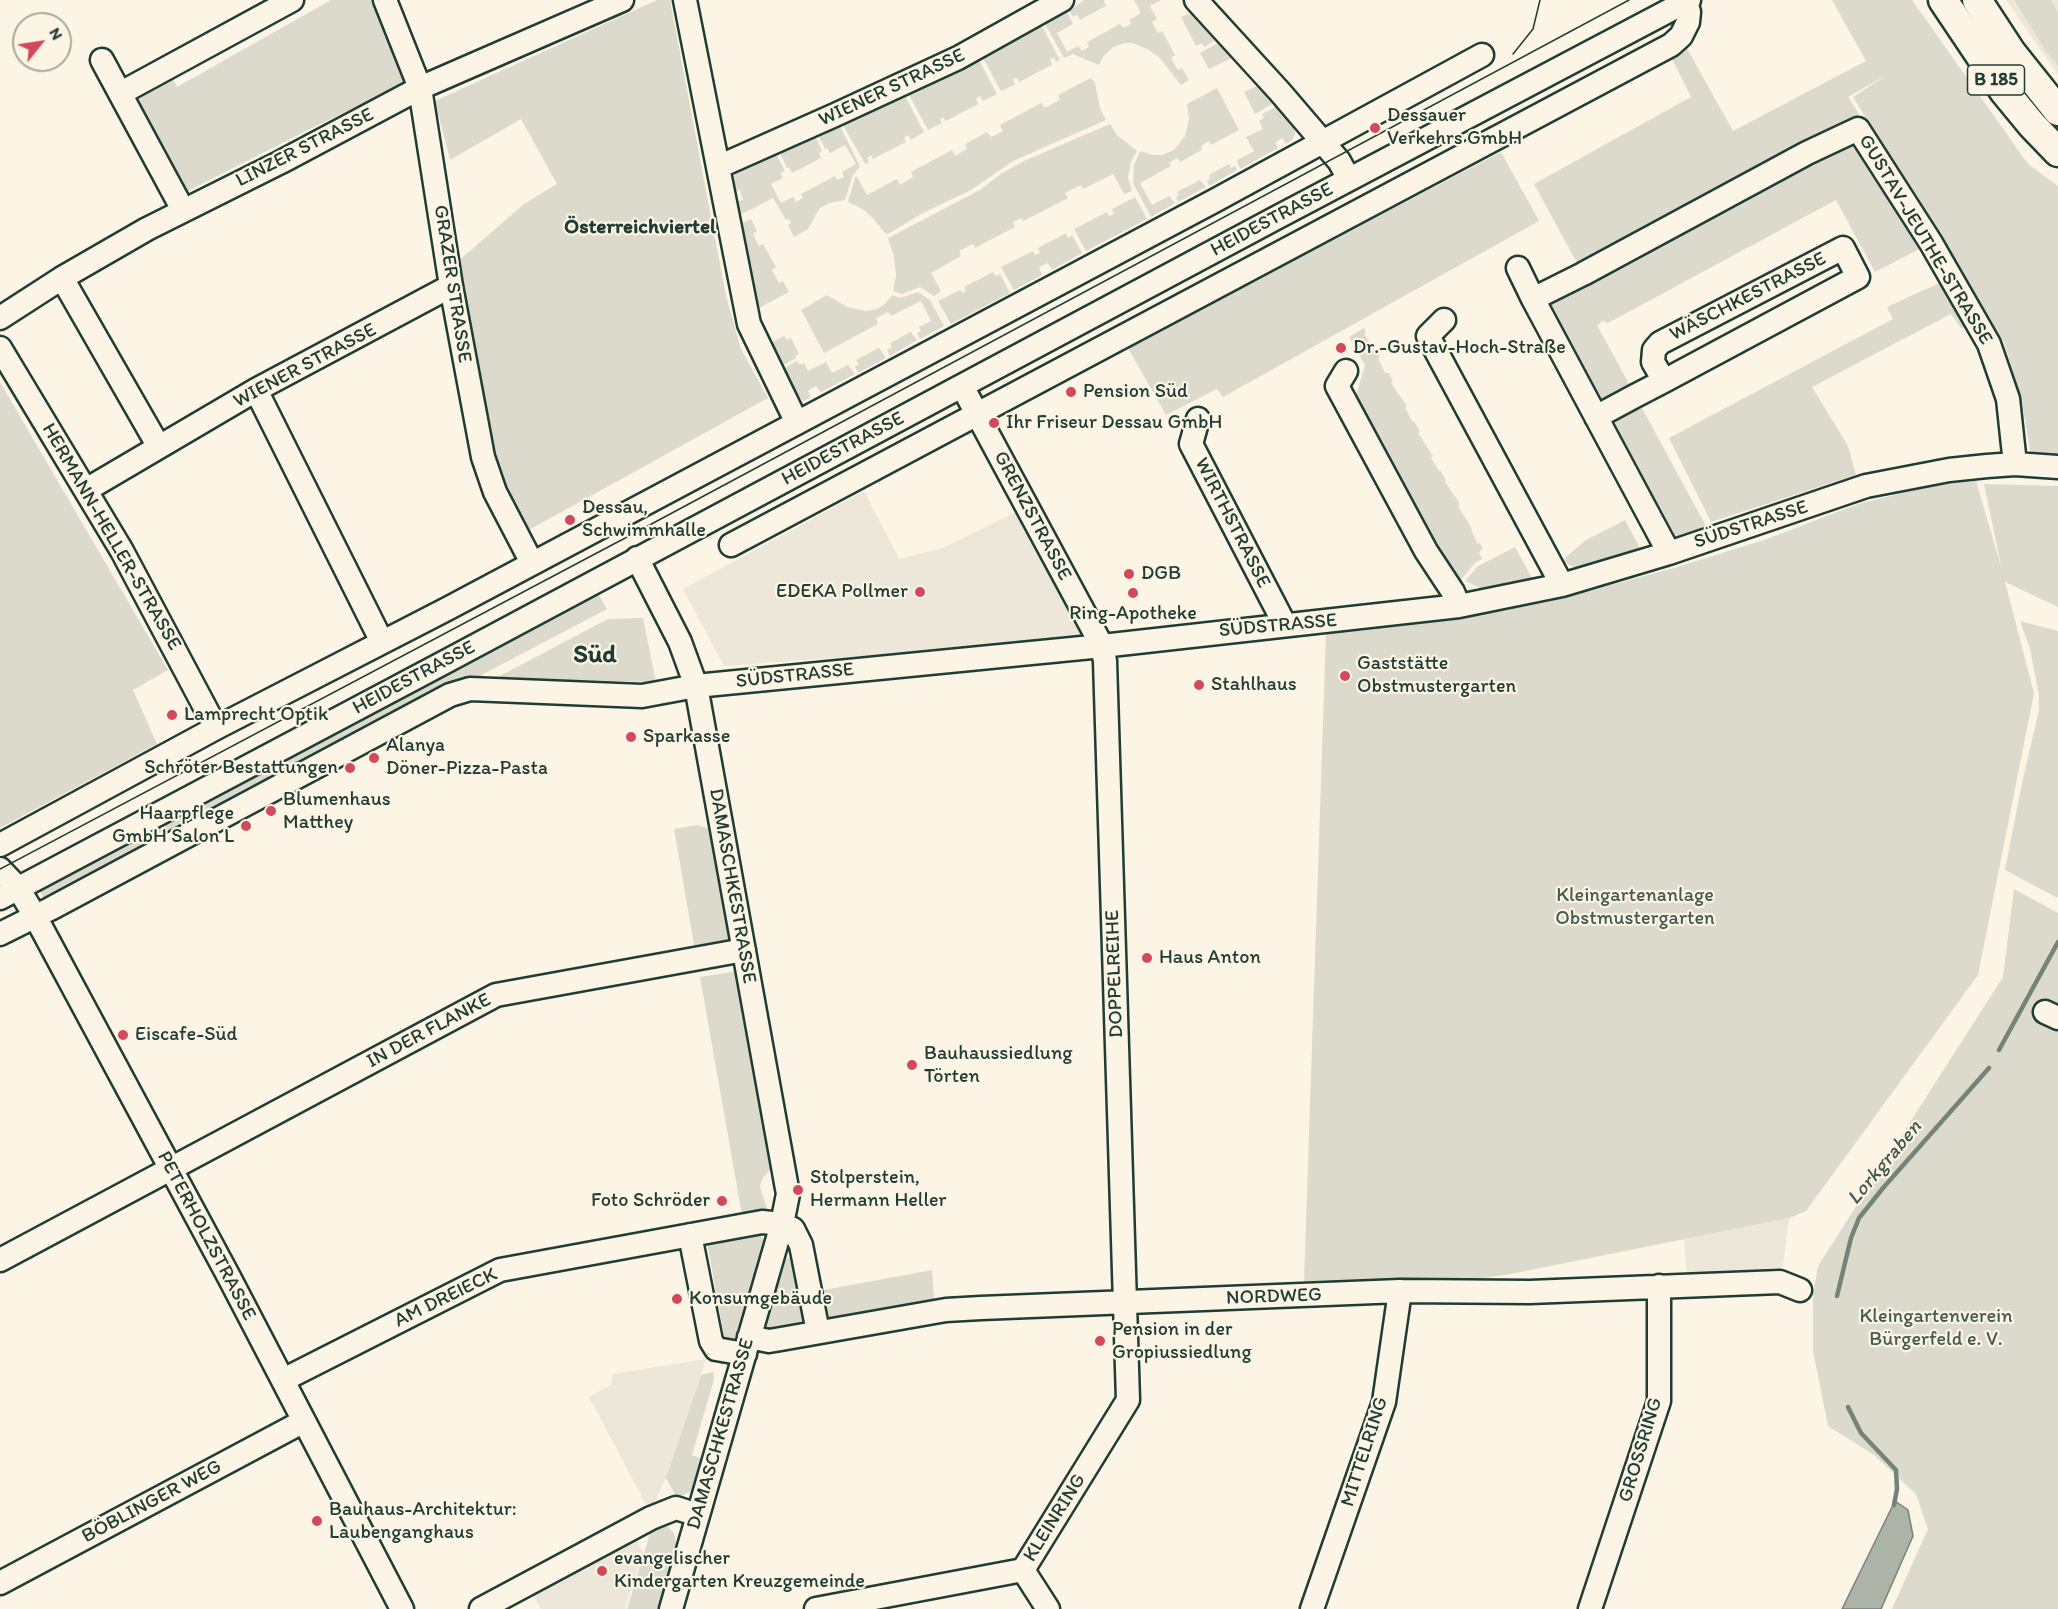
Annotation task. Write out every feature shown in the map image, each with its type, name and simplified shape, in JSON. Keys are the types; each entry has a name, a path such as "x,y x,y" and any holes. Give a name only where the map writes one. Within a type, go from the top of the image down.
{"main road":[{"name":"B 185","path":"1943,0 2004,91 2058,152"},
{"name":"B 185","path":"1977,0 2011,52 2058,111"}],"street":[{"path":"121,93 292,0"},
{"name":"GRAZER STRASSE","path":"385,0 420,88 451,286 483,456 495,492 532,564"},
{"name":"LINZER STRASSE","path":"0,318 62,278 183,210 420,88 622,0"},
{"path":"685,0 749,324 797,423"},
{"name":"WIENER STRASSE","path":"718,167 958,58 1062,0"},
{"path":"1196,0 1339,161 1349,179"},
{"name":"HEIDESTRASSE","path":"9,893 1687,1 1688,22 1681,36 1671,45 731,545"},
{"path":"0,845 216,728 532,564 1323,143 1482,55"},
{"path":"102,60 183,210"},
{"name":"GUSTAV-JEUTHE-STRASSE","path":"1533,299 1807,153 1858,129 1931,243 1989,344 2008,399 2015,464"},
{"name":"WÄSCHKESTRASSE","path":"1596,417 1664,381 1858,277 1843,248 1660,343 1654,350 1653,362 1664,381"},
{"path":"1518,268 1669,553"},
{"path":"62,278 159,447"},
{"name":"WIENER STRASSE","path":"87,490 256,390 451,286"},
{"path":"1444,321 1428,336 1562,585"},
{"name":"HERMANN-HELLER-STRASSE","path":"0,348 122,550 216,728"},
{"path":"1346,371 1337,386 1426,551 1453,592 1459,606"},
{"name":"GRENZSTRASSE","path":"962,386 1102,646"},
{"path":"256,390 382,642"},
{"name":"WIRTHSTRASSE","path":"1198,419 1191,444 1285,625"},
{"name":"SÜDSTRASSE","path":"481,689 642,696 696,686 1361,619 1459,606 1562,585 1669,553 1866,486 1949,470 2015,464 2058,467"},
{"name":"DAMASCHKESTRASSE","path":"637,558 680,642 696,686 788,1183 787,1203 782,1224 671,1609"},
{"name":"DOPPELREIHE","path":"1102,646 1105,661 1125,1302"},
{"name":"HEIDESTRASSE","path":"0,934 450,695 470,689 481,689"},
{"name":"PETERHOLZSTRASSE","path":"0,869 9,893 35,916 283,1380 402,1609"},
{"name":"IN DER FLANKE","path":"0,1260 496,995 744,950"},
{"name":"AM DREIECK","path":"283,1380 500,1270 762,1222 782,1224"},
{"path":"782,1224 793,1228 801,1245 818,1332"},
{"path":"690,1235 711,1341 716,1349 747,1345"},
{"name":"NORDWEG","path":"747,1345 946,1310 1400,1291 1530,1292 1780,1282 1800,1290"},
{"name":"GROSSRING","path":"1590,1609 1659,1401 1659,1286"},
{"name":"MITTELRING","path":"1312,1609 1384,1402 1400,1291"},
{"name":"KLEINRING","path":"816,1609 1023,1570 1128,1400 1125,1302"},
{"name":"BÖBLINGER WEG","path":"0,1582 304,1421"},
{"path":"481,1609 651,1518 676,1508 698,1515"},
{"path":"1023,1570 1048,1609"}],"shaded area":[{"path":"2006,0 2058,0 2058,75"},
{"path":"864,491 899,559 943,548 1020,510 1089,640 873,661 872,655 724,666 683,589"},
{"path":"1789,1218 1783,1267 1687,1277 1684,1239"},
{"path":"706,1359 666,1478 650,1512 589,1397 611,1385 613,1374"},
{"path":"1895,1501 1908,1510 1913,1536 1881,1609 1842,1609"},
{"name":"evangelischer Kindergarten Kreuzgemeinde","path":"634,1535 643,1552 625,1609 541,1609 530,1590"}],"green space":[{"path":"331,0 375,0 405,76 403,84 184,193 136,98 172,77 177,87"},
{"path":"657,0 670,0 726,296 741,349 768,398 527,531 487,449 457,262 524,204 557,184 521,119 450,160 435,101"},
{"path":"1084,0 1105,0 1106,6 1080,20 1077,15 1073,17 1069,11"},
{"path":"1134,0 1161,0 1150,6 1157,19 1152,22 1158,33 1162,31 1175,55 1171,58 1178,70 1182,68 1189,80 1181,85 1160,58 1133,43 1113,47 1099,65 1073,54 1064,58 1046,26 1067,12 1073,24 1057,33 1067,52 1078,46 1082,51 1089,47 1087,42 1120,24 1123,28 1131,24 1129,20 1141,13"},
{"path":"1832,0 1912,0 2028,164 2058,186 2058,459 2038,457 2030,450 2022,402 2004,342 1853,97 1885,76 1848,97 1859,114 1858,129 1931,243 1875,272 1836,200 1608,323 1603,321 1597,325 1707,528 1669,553 1533,299 1583,274 1534,184 1691,97 1669,53 1684,43 1733,131 1866,61"},
{"path":"2014,0 2050,0 2058,12 2058,66 2046,51"},
{"path":"1190,13 1216,40 1204,47 1202,43 1196,46 1181,17"},
{"path":"1042,26 1060,60 1056,62 1054,58 1050,59 1052,65 1019,82 1017,78 1013,79 1015,85 1001,91 983,58"},
{"path":"1218,43 1232,58 1209,69 1200,53"},
{"path":"979,60 997,94 983,101 980,96 976,99 978,104 946,121 943,117 940,119 942,123 928,130 909,95"},
{"path":"1091,78 1095,83 1100,108 1106,120 1013,161 971,190 921,214 888,234 864,210 848,202 855,177 867,195 897,179 900,185 913,177 911,172 952,150 955,156 967,149 965,144 987,132 991,137 1003,131 1000,125 1041,103 1045,108 1060,100 1058,95"},
{"path":"1257,86 1274,103 1255,114 1244,92"},
{"path":"1217,88 1239,130 1211,145 1209,141 1201,146 1202,150 1180,162 1177,158 1169,163 1171,166 1140,183 1152,205 1169,196 1175,203 1151,217 1133,183 1134,165 1139,153 1141,151 1152,155 1162,155 1174,150 1185,136 1189,119 1187,104"},
{"path":"905,96 924,132 911,140 908,135 904,138 906,142 873,159 871,155 867,158 869,162 865,164 843,125"},
{"path":"1276,107 1294,128 1295,134 1292,140 1286,144 1282,138 1275,143 1278,148 1240,169 1237,160 1254,151 1246,137 1263,129 1259,121 1264,118 1262,114"},
{"path":"1110,124 1117,135 1137,151 1131,162 1128,178 1132,191 1124,194 1113,174 1083,189 1081,185 1065,193 1068,198 1023,221 1021,218 1013,222 1015,227 975,248 973,244 959,251 961,256 931,273 941,291 934,296 920,287 902,294 893,291 896,276 894,256 888,239 890,237 980,190 1002,173 1024,161"},
{"path":"840,126 860,166 853,175 845,200 829,203 819,209 808,229 794,237 788,225 791,223 789,219 786,220 773,198 738,216 736,202 743,200 740,190 734,191 733,179 736,173 776,154 785,171 780,173 783,178 771,184 781,203 793,197 796,202 803,198 801,194 835,176 837,180 844,177 842,172 856,164 845,145 830,153 827,148 825,149 819,137"},
{"path":"815,136 822,151 819,153 821,158 792,173 780,153"},
{"path":"1501,152 1539,221 1223,397 1217,389 1166,415 1128,348"},
{"path":"1229,164 1231,168 1235,166 1237,170 1209,186 1207,181 1210,179 1209,175"},
{"path":"1200,180 1206,187 1178,202 1177,192"},
{"path":"1135,197 1147,219 1086,251 1074,229 1107,212 1109,216 1114,214 1112,209"},
{"path":"751,219 757,231 753,234 759,246 763,244 776,267 772,270 779,283 783,281 789,292 757,309 740,224"},
{"path":"1066,233 1068,238 1072,235 1082,253 1052,270 1048,263 1039,267 1042,275 1014,290 1001,267 1033,251 1035,255 1040,253 1038,248"},
{"path":"993,272 996,276 1000,274 1010,293 951,324 938,301 960,290 963,293 966,291 964,287"},
{"path":"1944,281 1973,327 1961,328 1951,314 1812,387 1848,446 1856,475 1711,522 1669,438 1893,319 1887,307"},
{"path":"918,292 930,300 944,326 920,339 917,333 921,331 919,327 931,321 921,301 891,316 888,312 876,318 878,324 824,353 801,310 827,295 847,307 865,311 884,305 892,295 900,298"},
{"path":"1364,328 1366,332 1364,334 1380,357 1378,358 1385,373 1389,373 1393,381 1391,383 1407,406 1405,408 1420,432 1418,433 1433,456 1431,458 1460,504 1458,506 1478,544 1480,543 1483,549 1479,552 1482,559 1475,563 1459,582 1448,570 1354,402 1365,365 1349,337"},
{"path":"911,332 917,340 890,356 887,350 892,347 890,343"},
{"path":"784,336 787,340 791,338 799,354 781,366 770,343"},
{"path":"879,348 886,358 858,373 855,367 859,364 856,360"},
{"path":"797,361 800,365 804,363 808,371 826,362 832,373 848,365 855,374 821,392 816,386 808,391 811,397 804,401 797,396 783,369"},
{"path":"0,382 168,670 133,690 157,744 0,828"},
{"name":"Kleingartenanlage Obstmustergarten","path":"1976,481 2002,570 1984,484 2058,486 2058,607 2005,582 2034,693 1978,975 1806,1211 1789,1218 1511,1274 1435,1285 1315,1289 1304,1281 1326,633 1423,623 1548,602 1674,568 1767,539 1858,504 1930,486"},
{"path":"1625,520 1640,548 1578,568 1564,561 1586,540"},
{"path":"1515,547 1532,578 1482,589 1465,581 1478,566"},
{"path":"596,590 607,609 476,678 450,686 45,902 37,885"},
{"path":"643,618 656,682 496,678 608,619"},
{"path":"2020,621 2058,631 2058,898 2005,870 2039,710 2039,695 2030,649"},
{"path":"697,825 711,829 730,936 722,945 695,950 674,829"},
{"name":"Kleingartenverein Bürgerfeld e. V.","path":"2014,889 2058,913 2058,1609 1892,1609 1928,1529 1916,1494 1874,1455 1828,1426 1813,1351 1813,1295 1818,1266 2003,977"},
{"path":"738,971 775,1164 762,1179 760,1187 767,1209 742,1215 700,977"},
{"path":"755,1232 761,1236 766,1246 739,1343 726,1346 706,1237"},
{"path":"787,1258 797,1258 807,1322 801,1329 770,1330 765,1324 782,1265"},
{"path":"932,1270 934,1300 926,1306 825,1322 819,1291"},
{"path":"713,1372 713,1383 692,1455 705,1460 695,1489 680,1497 675,1494 666,1478 701,1375"},
{"path":"661,1526 668,1527 674,1533 676,1543 672,1557 675,1567 663,1609 627,1609 651,1530"}],"waterway":[{"name":"Lorkgraben","path":"1999,1050 2058,942"},
{"name":"Lorkgraben","path":"1837,1296 1851,1238 1859,1218 1989,1068"},
{"name":"Lorkgraben","path":"1848,1407 1861,1433 1896,1470 1897,1489 1894,1505"}],"tram line":[{"path":"1513,54 1533,29 1540,0"},
{"path":"0,869 644,528 1629,0"}],"place":[{"name":"Dessauer Verkehrs GmbH","path":"1375,128"},
{"name":"Dr.-Gustav-Hoch-Straße","path":"1341,348"},
{"name":"Pension Süd","path":"1071,392"},
{"name":"Ihr Friseur Dessau GmbH","path":"994,423"},
{"name":"Dessau, Schwimmhalle","path":"570,520"},
{"name":"DGB","path":"1129,574"},
{"name":"EDEKA Pollmer","path":"920,592"},
{"name":"Ring-Apotheke","path":"1133,593"},
{"name":"Gaststätte Obstmustergarten","path":"1345,676"},
{"name":"Stahlhaus","path":"1199,685"},
{"name":"Lamprecht Optik","path":"172,715"},
{"name":"Sparkasse","path":"631,737"},
{"name":"Alanya Döner-Pizza-Pasta","path":"374,758"},
{"name":"Schröter Bestattungen","path":"350,768"},
{"name":"Blumenhaus Matthey","path":"271,811"},
{"name":"Haarpflege GmbH Salon L","path":"246,826"},
{"name":"Haus Anton","path":"1147,958"},
{"name":"Eiscafe-Süd","path":"123,1035"},
{"name":"Bauhaussiedlung Törten","path":"912,1065"},
{"name":"Stolperstein, Hermann Heller","path":"798,1190"},
{"name":"Foto Schröder","path":"722,1201"},
{"name":"Konsumgebäude","path":"677,1299"},
{"name":"Pension in der Gropiussiedlung","path":"1100,1341"},
{"name":"Bauhaus-Architektur: Laubenganghaus","path":"317,1521"},
{"name":"evangelischer Kindergarten Kreuzgemeinde","path":"602,1571"}],"district":[{"name":"Österreichviertel","path":"640,228"},
{"name":"Süd","path":"595,655"}]}
